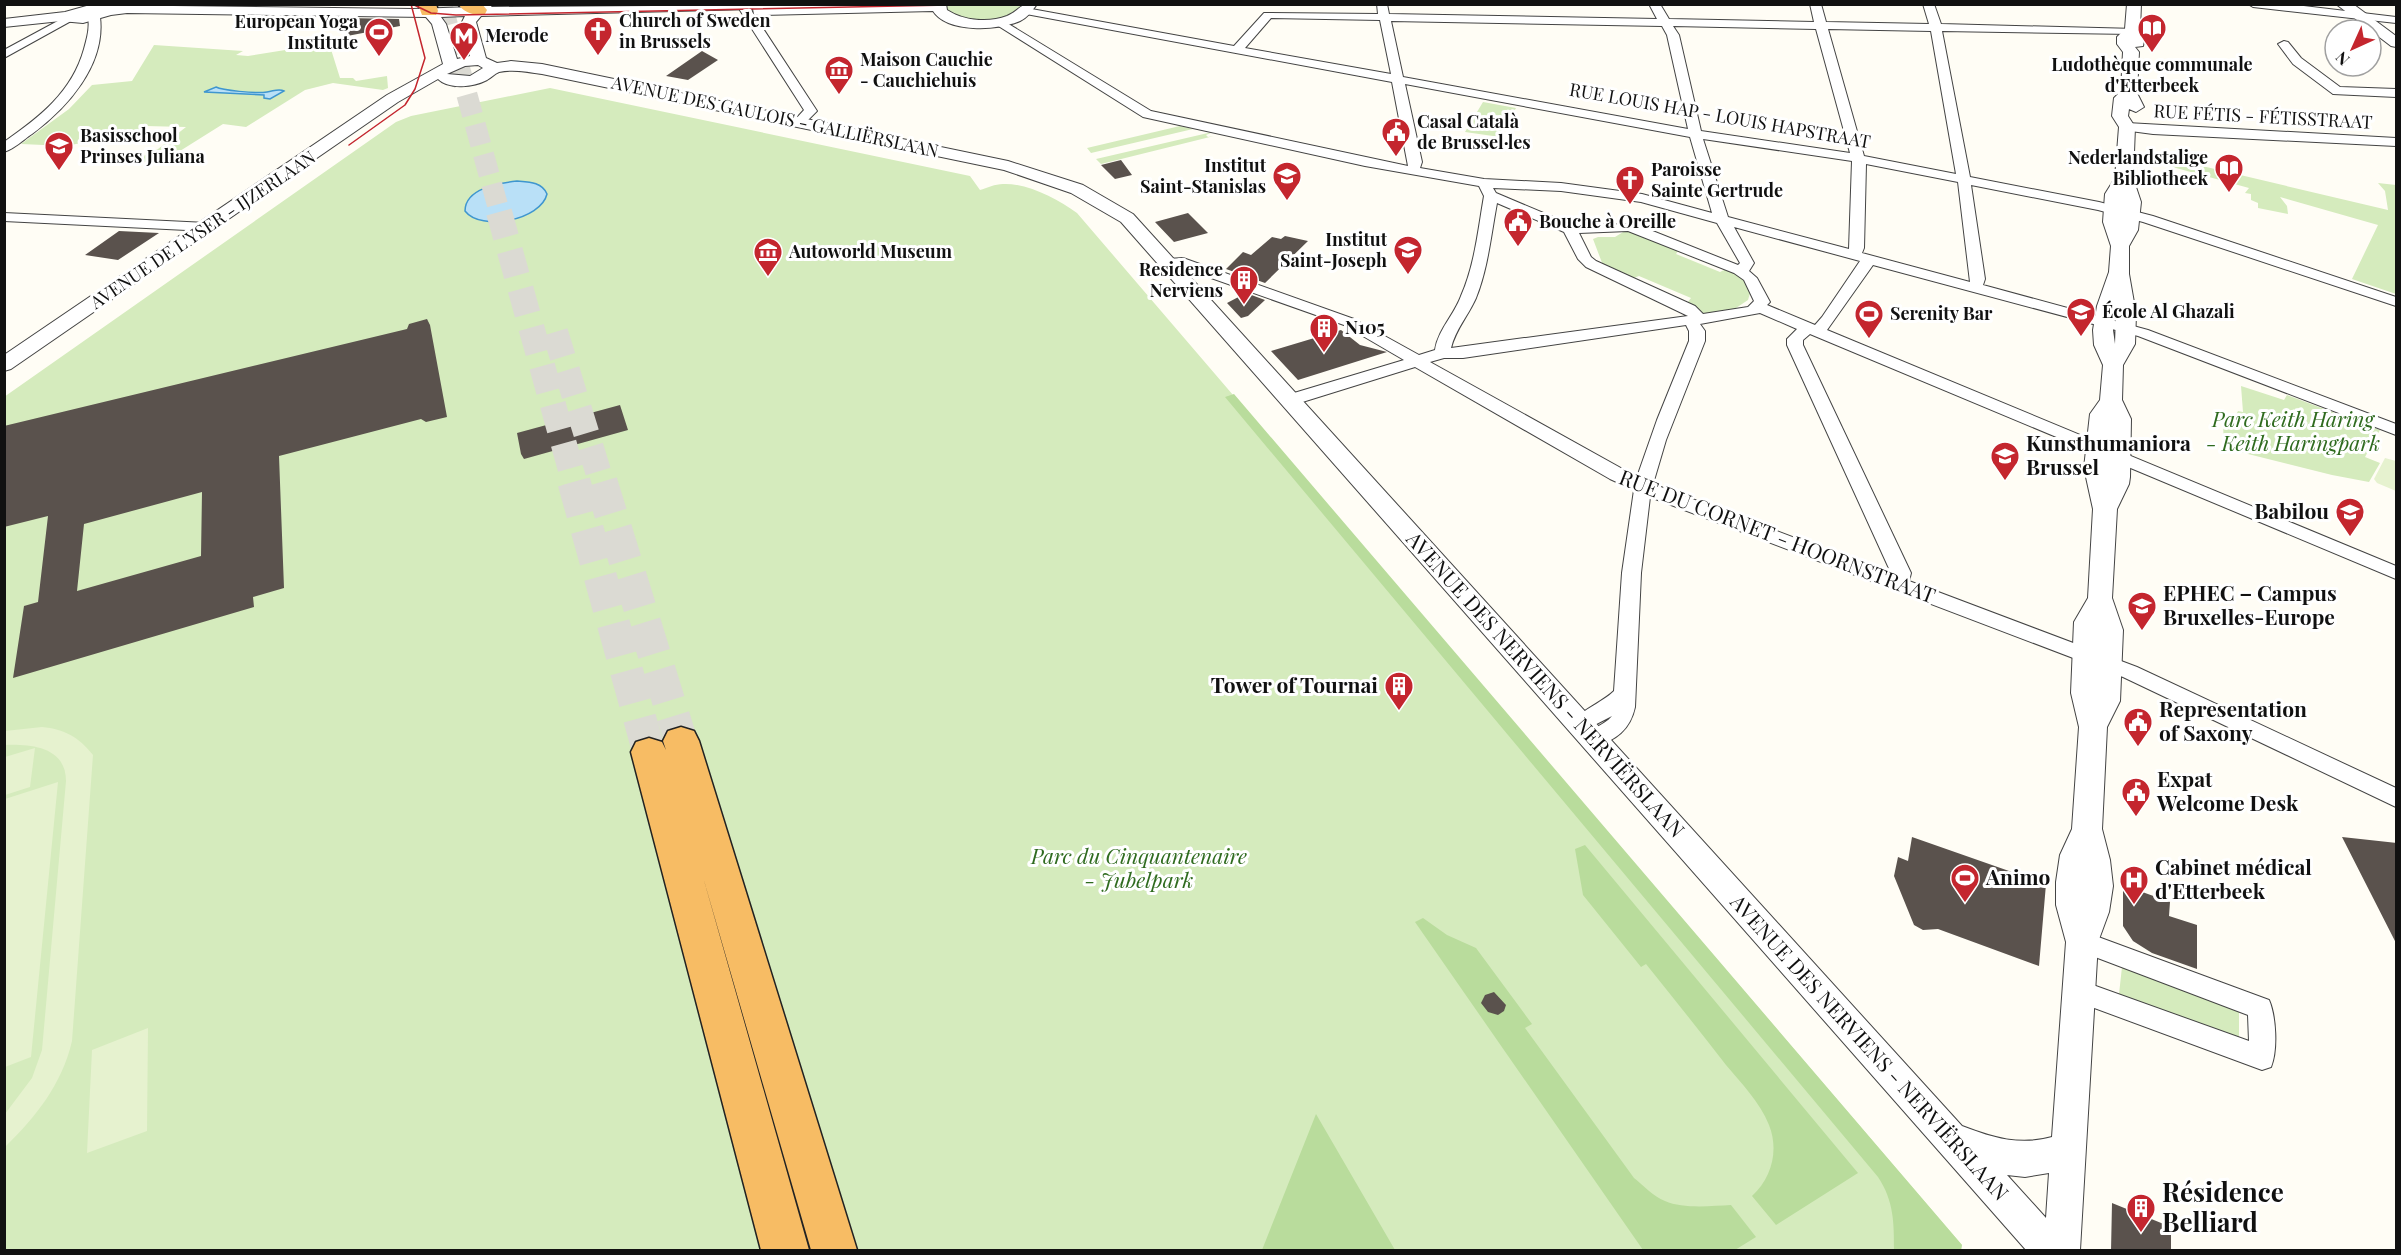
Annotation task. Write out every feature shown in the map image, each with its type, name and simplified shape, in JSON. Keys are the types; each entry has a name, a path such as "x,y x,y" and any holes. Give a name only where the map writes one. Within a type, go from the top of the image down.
{"highway":[{"path":"785,1251 665,746 834,1251"}],"street":[{"path":"743,7 776,4"},
{"path":"1260,4 1268,15"},
{"path":"1654,4 1673,35 1696,134 1718,211 1748,262 1739,270"},
{"path":"1815,4 1860,166 1857,248 1862,257"},
{"path":"1928,4 1951,98 1978,279 1975,287"},
{"path":"2113,365 2125,344 2126,328 2119,274 2120,246 2129,230 2122,213 2132,202 2124,178 2127,127 2136,119 2135,101 2129,93 2131,52 2138,47 2139,39 2132,31 2134,4"},
{"path":"2253,4 2397,20"},
{"path":"2343,4 2397,43"},
{"path":"4,23 67,17 95,10 939,6 943,15 962,22 998,22 1015,18 1030,6"},
{"name":"RUE LOUIS HAP - LOUIS HAPSTRAAT","path":"1030,6 1237,50 1696,134 1858,159 2122,213 2397,302"},
{"path":"743,7 811,111 799,122"},
{"path":"429,9 439,24 447,71"},
{"path":"476,9 469,22 485,63"},
{"path":"4,148 51,112 73,89 88,64 95,10"},
{"path":"1383,10 1415,162 1413,170"},
{"path":"1237,50 1268,15 1383,10 1665,22 2132,31"},
{"path":"4,55 67,17"},
{"path":"998,22 1147,114 1365,162 1484,183 1611,193 1642,198 2126,328 2397,430"},
{"path":"2284,44 2297,62 2337,90 2397,93"},
{"name":"AVENUE DES GAULOIS - GALLIËRSLAAN","path":"447,71 455,81 470,80 484,75 485,63 542,69 1008,166"},
{"name":"AVENUE DE L'YSER - IJZERLAAN","path":"4,365 401,94 447,71"},
{"name":"RUE FÉTIS - FÉTISSTRAAT","path":"2127,127 2397,142"},
{"name":"AVENUE DES NERVIENS - NERVIËRSLAAN","path":"1008,166 1077,189 1126,218 1588,731 2050,1251"},
{"path":"1443,353 1446,339 1466,302 1479,261 1491,196 1484,183"},
{"path":"1290,400 1443,353 1463,353 1753,311 1762,302 1755,285 1739,270 1630,227 1570,229 1491,196"},
{"path":"4,217 207,227"},
{"path":"1570,229 1585,259 1591,264 1690,309 1697,331 1697,341 1652,459 1644,488 1631,592 1624,694 1627,698 1623,721 1615,729 1588,731"},
{"path":"1862,257 1828,320 1795,339 1795,345 1902,573 1898,585"},
{"name":"RUE DU CORNET - HOORNSTRAAT","path":"1168,263 1178,261 1349,322 1616,475 1644,488 2130,672 2397,798"},
{"path":"2105,510 2118,484 2120,419 2111,400 2113,365 2103,339 2104,322 2105,309 2119,274"},
{"path":"1759,307 2397,573"},
{"path":"2062,1251 2082,942 2094,915 2099,892 2097,862 2087,830 2093,727 2084,693 2110,630 2100,598 2105,510 2096,478 2096,447 2101,414 2111,400"},
{"path":"2079,992 2262,1058 2260,1008 2082,942"},
{"path":"1950,1138 1982,1151 2014,1159 2034,1159 2067,1150"}],"green space":[{"path":"944,4 1025,5 1010,17 990,20 948,14"},
{"path":"329,43 340,78 353,78 356,81 387,76 388,88 383,90 333,83 305,90 246,127 223,124 164,161 131,162 158,149 186,127 145,126 127,141 91,141 66,146 21,144 69,109 92,85 132,81 154,45 243,51 236,55 248,56"},
{"name":"Parc du Cinquantenaire - Jubelpark","path":"550,88 970,176 980,190 1000,184 1022,186 1051,197 1077,213 1962,1245 1961,1250 858,1250 697,735 634,757 768,1250 5,1250 4,397 396,122 411,116"},
{"path":"1483,102 1516,108 1500,137 1465,132"},
{"path":"1180,126 1193,129 1091,153 1087,148"},
{"path":"1211,133 1206,135 1208,137 1214,136 1101,164 1096,159"},
{"path":"2147,153 2388,210 2385,191 2378,183 2396,185 2396,294 2352,279 2378,225 2280,197 2287,206 2288,214 2258,208 2258,203 2251,200 2251,194 2245,193 2249,188 2147,160"},
{"path":"1628,229 1678,251 1676,254 1720,272 1726,269 1741,275 1751,290 1748,300 1733,310 1700,313 1687,303 1691,298 1639,276 1631,279 1604,268 1593,239 1615,237"},
{"name":"Parc Keith Haring - Keith Haringpark","path":"2241,386 2284,400 2287,395 2380,430 2365,457 2380,463 2369,482 2224,448 2223,423 2231,424 2238,411 2243,412"},
{"path":"1234,394 1962,1245 1961,1250 1894,1250 1890,1204 1878,1177 1225,397"},
{"path":"2385,458 2396,461 2396,491 2377,483 2374,479"},
{"path":"42,727 70,735 82,743 93,755 72,1041 68,1057 55,1086 37,1112 5,1147 5,1114 32,1078 42,1050 66,781 60,761 54,754 26,745 5,745 5,731"},
{"path":"35,748 30,787 5,795 5,757"},
{"path":"58,782 31,1057 5,1067 5,799"},
{"path":"1585,845 1858,1173 1776,1225 1752,1196 1769,1172 1773,1154 1772,1134 1761,1108 1646,964 1641,967 1583,895 1575,849"},
{"path":"1423,918 1447,935 1476,948 1532,1024 1525,1028 1634,1178 1657,1196 1672,1204 1731,1205 1756,1237 1735,1250 1643,1250 1415,922"},
{"path":"2122,967 2239,1011 2239,1039 2121,997 2119,994"},
{"path":"148,1028 147,1131 87,1153 92,1050"},
{"path":"1316,1114 1395,1250 1262,1250"}],"water":[{"path":"216,87 247,92 284,91 270,99 264,98 264,95 204,92"},
{"path":"517,181 535,183 545,190 547,194 534,211 510,220 496,222 484,221 465,211 467,203 477,192 493,185"}],"building":[{"path":"346,18 399,19 400,26 347,36"},
{"path":"702,51 718,60 688,80 666,76"},
{"path":"1121,160 1132,175 1115,179 1101,165"},
{"path":"1188,213 1208,233 1174,242 1155,222"},
{"path":"119,231 159,233 118,260 85,255"},
{"path":"1285,236 1308,241 1265,283 1226,269 1243,252 1251,255 1272,237 1281,239"},
{"name":"Residence Nerviens","path":"1246,293 1265,300 1248,316 1241,318 1227,303"},
{"path":"427,319 430,325 447,417 426,422 421,419 279,456 284,588 253,597 254,607 13,678 24,606 38,602 48,516 4,527 4,426 407,329 409,324","holes":["202,492 201,556 77,591 84,524"]},
{"name":"N105","path":"1341,330 1360,345 1387,352 1298,380 1271,351"},
{"path":"620,405 628,430 524,459 521,454 517,433"},
{"path":"1912,837 2046,884 2039,966 1938,929 1923,930 1914,925 1894,876 1898,857 1908,861"},
{"path":"2342,837 2397,843 2397,945"},
{"path":"2123,885 2170,902 2169,916 2197,925 2197,969 2152,953 2133,941 2123,926"},
{"path":"1494,992 1506,1005 1504,1011 1498,1015 1488,1012 1481,1003 1485,995"},
{"name":"Résidence Belliard","path":"2112,1203 2171,1227 2171,1251 2111,1251"}],"tunnel":[{"path":"442,5 500,214"},
{"path":"499,212 575,484"},
{"path":"555,332 602,484"},
{"path":"574,482 649,752"},
{"path":"601,482 681,741"}],"tram line":[{"path":"349,145 405,105 415,89 425,58 411,4"},
{"path":"412,4 431,13 456,15 1000,4"}],"place":[{"name":"Ludothèque communale d'Etterbeek","path":"2152,54"},
{"name":"Church of Sweden in Brussels","path":"598,56"},
{"name":"European Yoga Institute","path":"379,58"},
{"name":"Merode","path":"464,62"},
{"name":"Maison Cauchie - Cauchiehuis","path":"839,96"},
{"name":"Casal Català de Brussel·les","path":"1396,158"},
{"name":"Basisschool Prinses Juliana","path":"59,172"},
{"name":"Nederlandstalige Bibliotheek","path":"2229,194"},
{"name":"Institut Saint-Stanislas","path":"1287,202"},
{"name":"Paroisse Sainte Gertrude","path":"1630,206"},
{"name":"Bouche à Oreille","path":"1518,248"},
{"name":"Institut Saint-Joseph","path":"1408,276"},
{"name":"Autoworld Museum","path":"768,278"},
{"name":"Residence Nerviens","path":"1244,306"},
{"name":"École Al Ghazali","path":"2081,338"},
{"name":"Serenity Bar","path":"1869,340"},
{"name":"N105","path":"1324,354"},
{"name":"Kunsthumaniora Brussel","path":"2005,482"},
{"name":"Babilou","path":"2350,538"},
{"name":"EPHEC – Campus Bruxelles-Europe","path":"2142,632"},
{"name":"Tower of Tournai","path":"1399,712"},
{"name":"Representation of Saxony","path":"2138,748"},
{"name":"Expat Welcome Desk","path":"2136,818"},
{"name":"Animo","path":"1965,904"},
{"name":"Cabinet médical d'Etterbeek","path":"2134,906"},
{"name":"Résidence Belliard","path":"2141,1234"}]}
